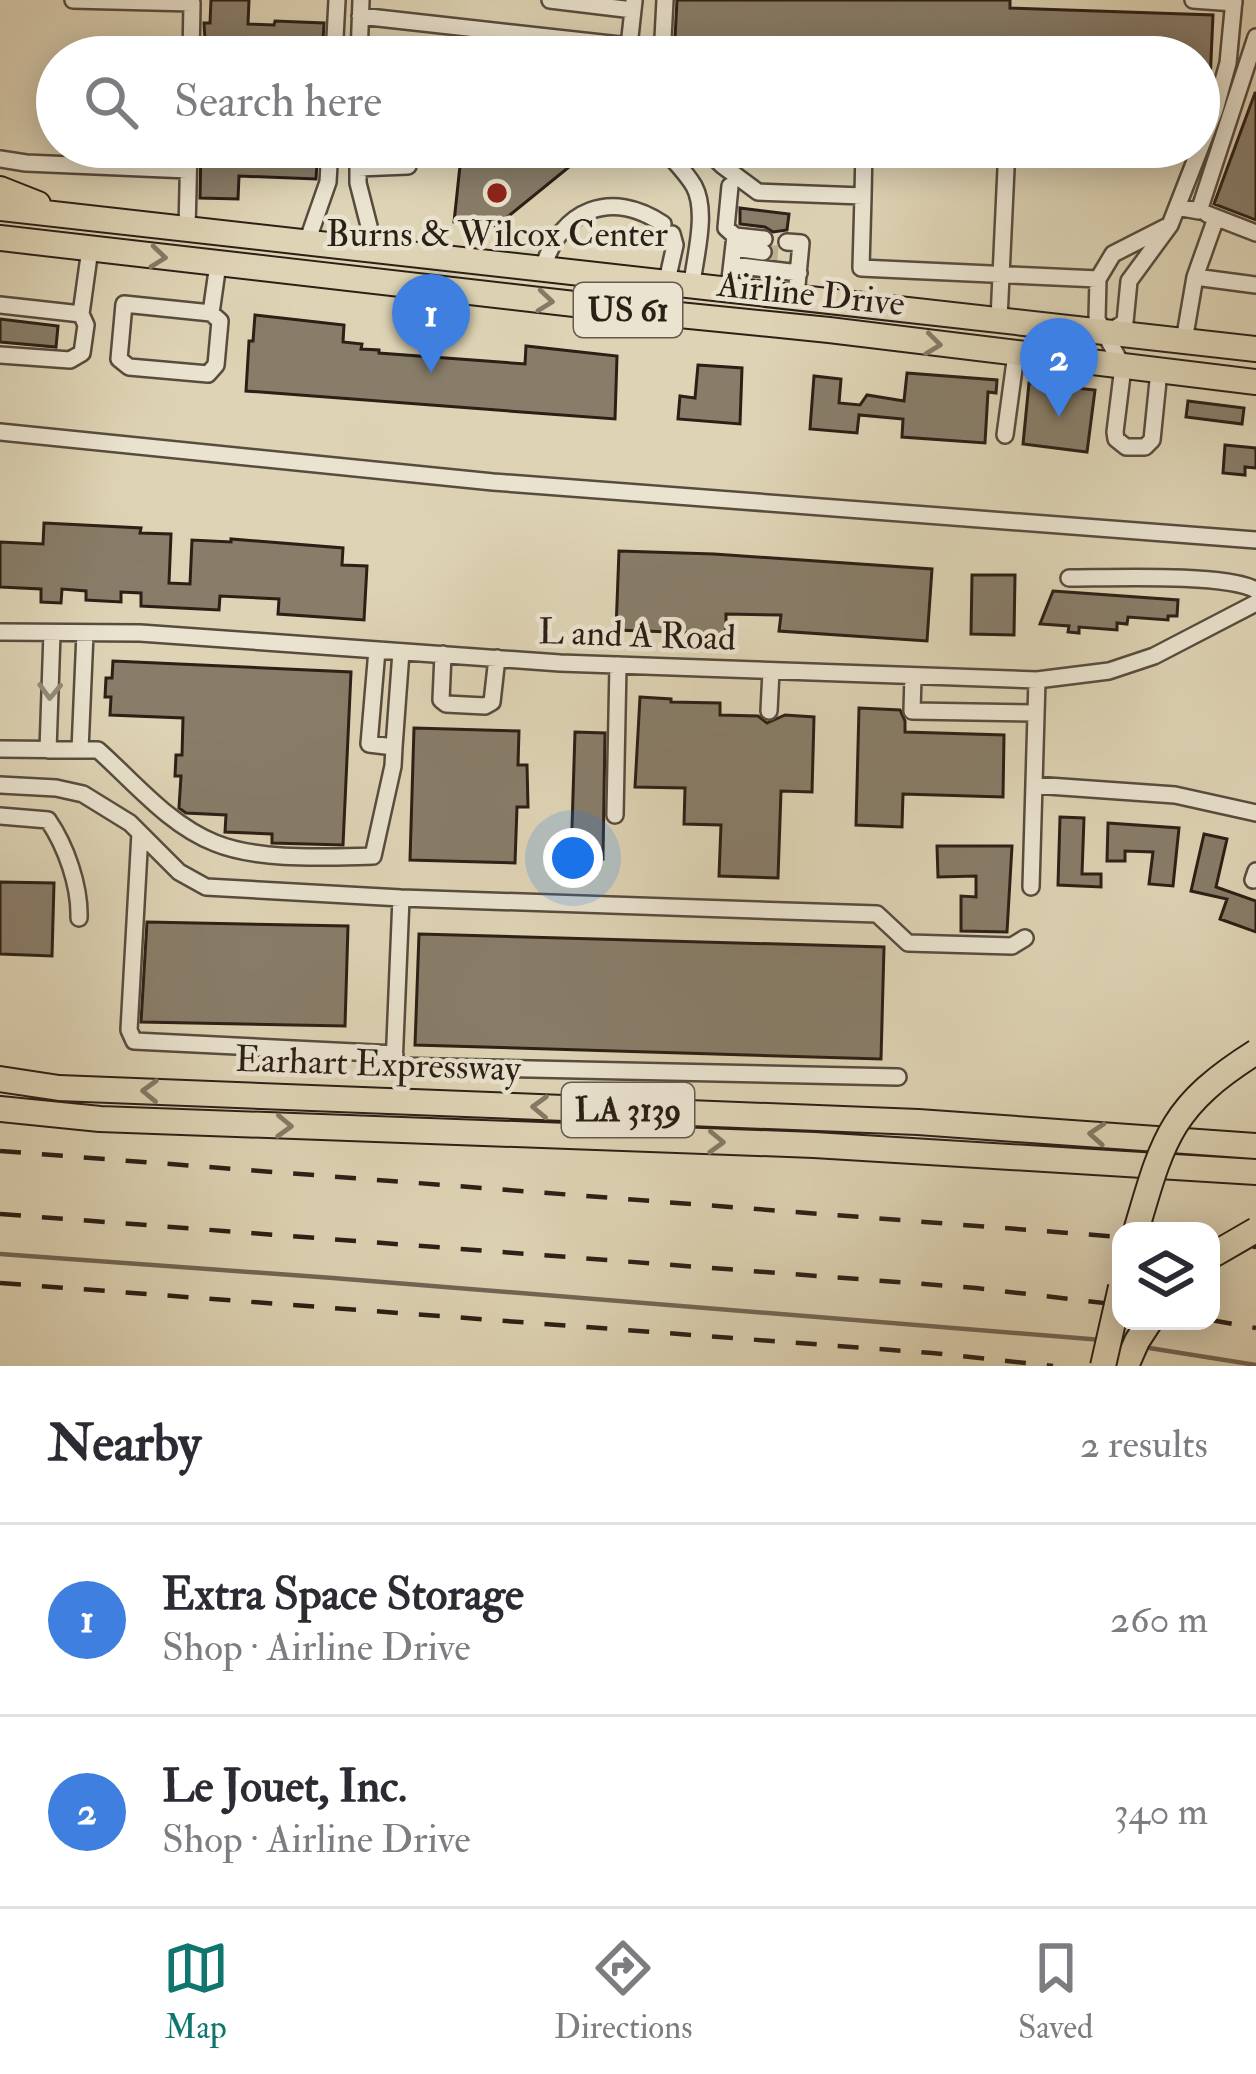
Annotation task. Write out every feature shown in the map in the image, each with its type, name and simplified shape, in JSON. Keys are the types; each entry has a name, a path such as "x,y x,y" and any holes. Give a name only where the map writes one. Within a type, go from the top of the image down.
{"highway":[{"path":"0,189 55,214"},
{"name":"Airline Drive","path":"0,208 679,283 734,265 794,264 859,302 1256,349"},
{"name":"Airline Drive","path":"0,238 1256,382"},
{"path":"214,263 290,262 304,256 307,242"},
{"path":"734,265 739,321"},
{"path":"1139,1222 1154,1168 1183,1111 1209,1084 1256,1052"},
{"name":"Earhart Expressway","path":"0,1078 59,1088 918,1121 1256,1146"},
{"name":"Earhart Expressway","path":"0,1109 100,1119 814,1145 1256,1172"},
{"path":"1220,1251 1256,1230"},
{"path":"1102,1366 1112,1324"},
{"path":"1126,1366 1144,1330"}],"street":[{"path":"73,0 192,3 191,36"},
{"path":"335,36 337,0"},
{"path":"550,0 634,5 627,36"},
{"path":"663,36 665,0"},
{"path":"1193,0 1234,1 1228,63 1220,81"},
{"path":"361,8 532,36"},
{"path":"1220,145 1256,37"},
{"path":"0,159 36,163"},
{"path":"142,168 188,170 187,229"},
{"path":"307,242 329,168"},
{"path":"358,168 369,226 368,249"},
{"path":"679,283 699,220 694,185 680,168"},
{"path":"726,168 758,192 863,196"},
{"path":"859,302 864,168"},
{"path":"999,319 1006,168"},
{"path":"1106,333 1125,322 1129,281 1169,225 1189,168"},
{"path":"1198,211 1212,168"},
{"path":"730,186 726,228 734,265 763,245"},
{"path":"543,268 550,245 590,209 634,207 668,229 679,283"},
{"path":"1177,207 1256,233"},
{"path":"1184,341 1196,278 1216,218"},
{"path":"1160,371 1152,440 1145,446 1126,446 1114,431 1123,367 1097,319 1097,279 1113,254 1169,225"},
{"path":"0,355 70,360 82,353 86,325 81,314 90,249"},
{"path":"211,313 214,263"},
{"path":"861,268 1097,279"},
{"path":"1196,278 1256,286"},
{"path":"0,304 81,314"},
{"path":"124,304 211,313 220,321 216,364 208,374 129,367 119,359 124,304"},
{"path":"1005,435 1016,354"},
{"path":"0,432 493,482 1256,540"},
{"path":"1070,578 1222,582 1256,590"},
{"name":"L and A Road","path":"6,633 140,633 618,665 1037,680 1109,671 1154,656 1256,603"},
{"path":"0,614 6,633"},
{"path":"48,750 52,633"},
{"path":"80,750 85,633"},
{"path":"377,650 369,744 394,748"},
{"path":"0,749 98,750 164,811 215,843 260,854 373,856 393,766 401,652"},
{"path":"443,655 441,700 446,704 485,706 492,702 496,658"},
{"path":"615,815 618,665"},
{"path":"769,711 770,670"},
{"path":"913,676 912,711 1036,713"},
{"path":"1031,886 1037,680"},
{"path":"0,785 83,794 130,823 178,872 206,887 878,914 908,943 1012,946 1025,938"},
{"path":"1034,785 1175,795 1256,813"},
{"path":"0,816 48,820 73,876 79,918"},
{"path":"140,833 129,1030 134,1041 395,1054"},
{"path":"401,898 394,1066 898,1077"}],"building":[{"path":"211,0 249,0 248,24 324,23 323,36 205,36 204,23 210,23"},
{"path":"677,0 1010,0 1010,8 1213,15 1212,36 675,36"},
{"path":"1256,93 1256,220 1214,204"},
{"path":"201,168 317,168 316,179 239,176 238,199 200,198"},
{"name":"Burns & Wilcox Center","path":"460,168 568,168 495,227 454,222"},
{"path":"740,208 789,214 787,230 773,232 740,224"},
{"path":"255,315 344,325 343,342 362,344 361,349 379,353 525,364 526,346 617,356 615,419 246,391"},
{"path":"0,319 58,326 56,347 0,342"},
{"path":"698,365 742,368 740,424 678,419 680,396 695,398"},
{"path":"907,373 997,380 996,393 988,392 985,443 902,437 903,419 859,415 857,433 810,429 814,376 841,379 839,403 860,405 867,395 904,401"},
{"path":"1029,383 1095,390 1087,452 1023,444"},
{"path":"1188,401 1244,408 1242,424 1186,417"},
{"path":"1225,445 1256,448 1256,468 1245,467 1245,475 1223,473"},
{"path":"44,523 171,534 169,583 190,584 192,540 343,548 342,565 367,566 364,620 278,614 279,599 220,596 219,610 141,606 141,593 121,592 121,602 86,600 86,591 62,589 61,603 41,602 41,589 0,587 0,542 43,544"},
{"path":"619,551 932,569 927,641 779,631 781,615 726,614 726,634 616,630"},
{"path":"972,575 1015,575 1014,635 971,634"},
{"path":"1053,591 1178,600 1177,616 1168,616 1168,620 1128,617 1127,624 1117,623 1117,630 1079,627 1079,633 1068,632 1069,626 1040,624"},
{"path":"113,661 351,672 343,845 272,843 272,834 225,832 226,815 186,813 179,808 181,776 175,776 176,755 182,755 183,718 110,715 106,678 112,678"},
{"path":"640,697 720,703 720,715 758,716 767,723 785,715 814,717 812,792 781,791 778,878 719,876 721,825 684,824 685,788 635,787"},
{"path":"859,708 900,710 905,732 1004,735 1003,797 903,794 902,827 856,825"},
{"path":"414,728 519,731 518,765 527,765 528,807 517,807 515,863 410,860"},
{"path":"575,732 605,733 603,859 571,859"},
{"path":"1060,817 1084,818 1082,874 1101,874 1101,887 1058,885"},
{"path":"1108,823 1179,828 1173,886 1149,884 1153,852 1125,851 1125,861 1107,861"},
{"path":"1204,834 1227,839 1216,887 1256,901 1256,932 1220,919 1227,899 1191,891"},
{"path":"937,846 1012,846 1007,932 961,931 961,896 976,897 976,876 938,877"},
{"path":"0,882 54,883 52,956 0,954"},
{"path":"147,922 348,926 345,1026 141,1022"},
{"path":"419,934 884,947 881,1059 415,1045"}],"waterway":[{"path":"0,1254 1102,1340"},
{"path":"1143,1347 1256,1365"}],"tunnel":[{"path":"763,252 786,254"}],"railway":[{"path":"0,1151 1112,1236"},
{"path":"0,1214 976,1288 1112,1304"},
{"path":"1220,1244 1256,1247"},
{"path":"0,1283 1053,1366"},
{"path":"1220,1322 1256,1328"}],"place":[{"name":"Burns & Wilcox Center","path":"497,193"},
{"name":"Extra Space Storage","path":"431,373"},
{"name":"Le Jouet, Inc.","path":"1059,417"}]}
